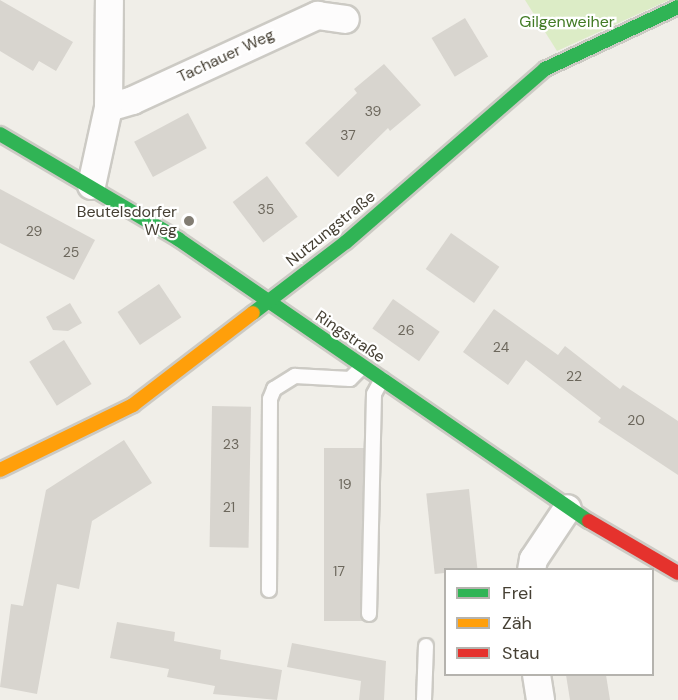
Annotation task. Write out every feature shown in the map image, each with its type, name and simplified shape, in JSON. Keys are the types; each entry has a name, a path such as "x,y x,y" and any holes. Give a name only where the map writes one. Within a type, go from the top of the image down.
{"street":[{"path":"91,185 108,107 109,0"},
{"name":"Nutzungstraße","path":"0,471 133,405 346,242 544,69 678,7"},
{"name":"Tachauer Weg","path":"108,107 132,100 317,15 345,19"},
{"name":"Ringstraße","path":"0,134 91,185 178,239 567,508 678,573"},
{"path":"531,568 533,559 567,508"},
{"path":"536,676 540,700"}],"lane":[{"path":"269,590 270,399 274,389 296,376 350,379 363,366"},
{"path":"369,614 375,394 382,379"},
{"path":"424,700 426,646"}],"green space":[{"name":"Gilgenweiher","path":"525,0 669,0 557,51"}],"building":[{"path":"0,0 73,42 56,71 39,61 33,71 0,51"},
{"path":"465,18 488,57 455,77 432,38"},
{"path":"384,64 421,105 390,131 388,128 338,177 305,143 357,93 354,89"},
{"path":"188,113 207,148 153,177 134,142"},
{"path":"267,176 298,217 263,243 233,202"},
{"path":"0,189 95,240 74,280 0,243"},
{"path":"451,233 499,267 474,303 426,269"},
{"path":"159,284 181,317 140,345 118,312"},
{"path":"393,299 440,332 419,361 372,328"},
{"path":"70,303 82,323 68,331 53,330 46,317"},
{"path":"494,309 558,355 565,346 620,389 623,385 678,421 678,475 598,422 601,418 526,360 508,385 463,352"},
{"path":"64,340 92,384 57,406 29,362"},
{"path":"212,406 251,407 249,548 210,547"},
{"path":"124,440 152,483 92,521 79,589 57,584 37,694 0,687 11,604 23,606 46,490"},
{"path":"324,448 364,448 364,621 324,621"},
{"path":"469,489 477,568 444,568 444,573 435,574 426,493"},
{"path":"117,622 175,632 174,641 221,650 220,659 282,670 277,700 213,694 215,686 167,677 169,669 110,658"},
{"path":"292,643 386,661 384,700 359,700 361,681 287,667"},
{"path":"566,676 606,676 610,700 570,700"}],"traffic: fast":[{"path":"253,313 346,242 545,69 678,7"},
{"path":"0,134 178,239 589,521"}],"traffic: slow":[{"path":"0,470 133,405 253,313"}],"traffic: jam":[{"path":"589,521 678,573"}],"place":[{"name":"Beutelsdorfer Weg","path":"189,221"}]}
